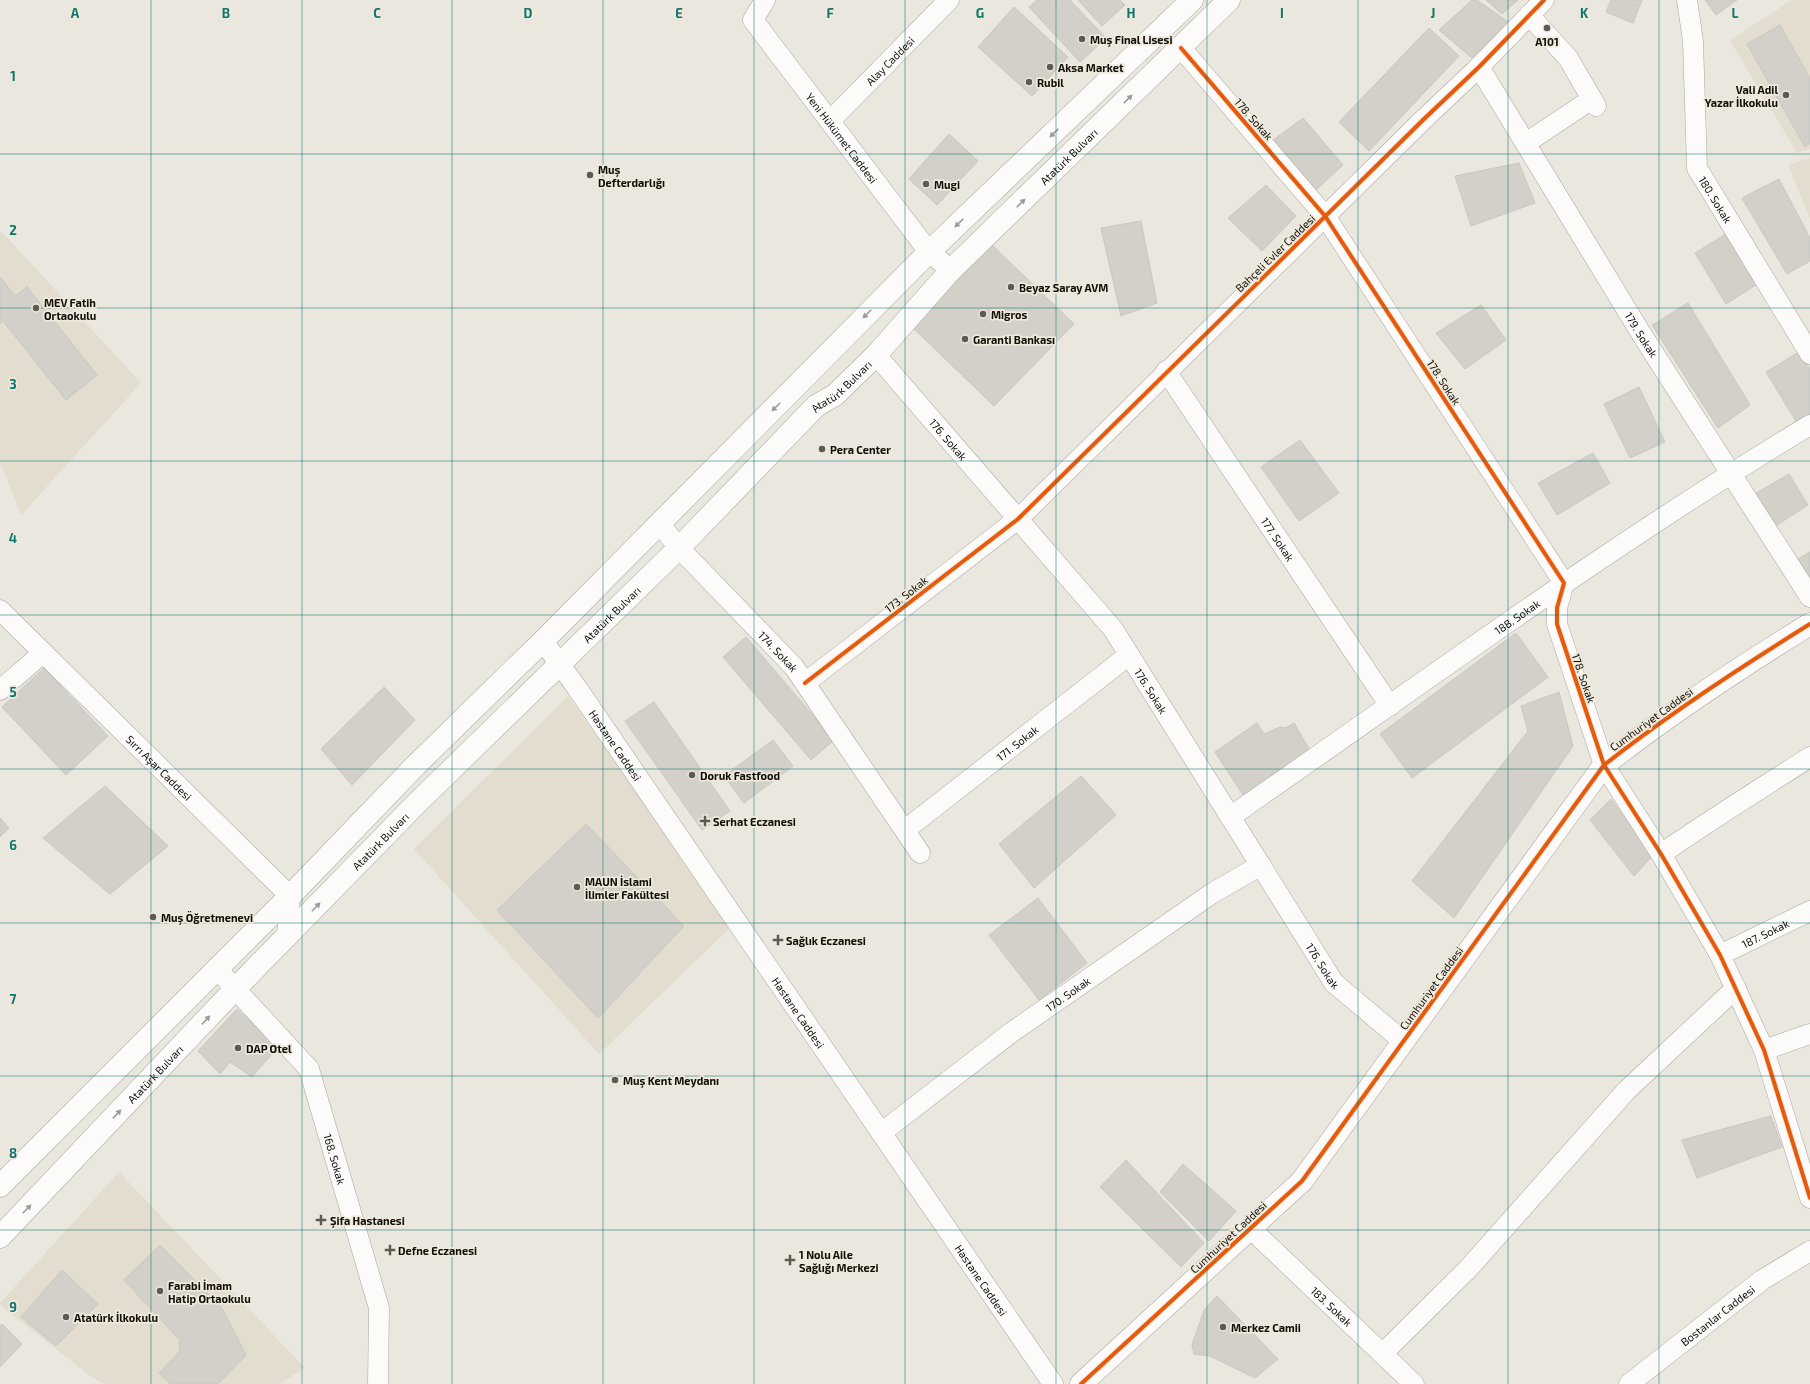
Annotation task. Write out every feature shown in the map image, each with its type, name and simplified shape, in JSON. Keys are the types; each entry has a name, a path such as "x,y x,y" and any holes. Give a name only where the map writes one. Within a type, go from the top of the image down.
{"main road":[{"path":"0,1186 216,968 290,896 416,765 660,524 929,252 1192,0"},
{"name":"Atatürk Bulvarı","path":"0,1237 236,988 434,786 679,548 816,406 835,394 876,355 951,270 1229,0"},
{"name":"Cumhuriyet Caddesi","path":"1081,1384 1302,1181 1604,765 1641,736 1712,685 1810,624"}],"street":[{"name":"Yeni Hükümet Caddesi","path":"765,0 753,20 929,252 951,270"},
{"name":"Alay Caddesi","path":"830,121 949,0"},
{"name":"Bahçeli Evler Caddesi","path":"1018,519 1166,371 1479,67 1544,0"},
{"name":"180. Sokak","path":"1687,0 1693,42 1697,168 1810,354"},
{"path":"1526,143 1594,102 1568,58 1529,15"},
{"name":"178. Sokak","path":"1181,48 1325,216 1564,583 1557,608 1557,624 1604,765 1661,854 1720,954 1764,1050 1802,1143 1810,1198"},
{"name":"179. Sokak","path":"1479,67 1642,335 1810,597"},
{"name":"176. Sokak","path":"876,355 1113,629 1334,982 1403,1041"},
{"name":"177. Sokak","path":"1166,371 1390,706"},
{"name":"188. Sokak","path":"1230,817 1564,583 1730,472 1810,425"},
{"name":"173. Sokak","path":"804,684 1018,519"},
{"name":"174. Sokak","path":"660,524 679,548 794,668 920,853"},
{"name":"Sırrı Aşar Caddesi","path":"0,610 290,896"},
{"name":"Hastane Caddesi","path":"543,641 561,664 1053,1384"},
{"path":"0,690 43,653"},
{"name":"171. Sokak","path":"905,830 1129,655"},
{"path":"1661,854 1707,821 1810,757"},
{"name":"170. Sokak","path":"881,1133 1012,1032 1210,894 1261,865"},
{"path":"287,936 290,896"},
{"name":"187. Sokak","path":"1720,954 1810,911"},
{"name":"168. Sokak","path":"216,968 309,1069 379,1308 378,1384"},
{"path":"1382,1354 1468,1269 1626,1091 1736,988"},
{"path":"1764,1050 1810,1034"},
{"name":"183. Sokak","path":"1250,1228 1414,1384"},
{"name":"Bostanlar Caddesi","path":"1629,1384 1762,1280 1810,1251"}],"shaded area":[{"name":"Vali Adil Yazar İlkokulu","path":"1792,0 1810,0 1810,149 1797,153 1730,40"},
{"path":"1810,158 1810,219 1788,165"},
{"name":"MEV Fatih Ortaokulu","path":"2,232 141,383 21,515 0,462 0,233"},
{"name":"MAUN İslami İlimler Fakültesi","path":"568,696 732,926 599,1054 414,849"},
{"name":"Farabi İmam Hatip Ortaokulu","path":"119,1172 305,1368 279,1384 104,1384 89,1375 0,1305 0,1303"}],"building":[{"path":"1037,0 1070,0 1106,38 1080,62 1029,7"},
{"path":"1078,0 1120,0 1125,5 1102,26"},
{"path":"1472,0 1477,0 1510,23 1472,58 1439,30"},
{"path":"1486,0 1518,0 1502,14"},
{"path":"1611,0 1642,0 1633,23 1606,12"},
{"path":"1705,0 1737,0 1716,15"},
{"path":"1014,7 1068,57 1032,96 978,47"},
{"path":"1780,25 1810,78 1810,143 1805,147 1747,44"},
{"path":"1429,28 1459,56 1369,151 1339,122"},
{"path":"1303,118 1343,165 1316,190 1272,141"},
{"path":"949,134 978,161 937,205 909,179"},
{"path":"1519,163 1535,203 1471,226 1455,176"},
{"path":"1779,179 1810,238 1810,261 1787,274 1742,198"},
{"path":"1266,185 1296,216 1262,251 1228,218"},
{"path":"1141,221 1157,303 1121,316 1101,228"},
{"path":"1729,232 1759,283 1726,304 1695,253"},
{"path":"992,245 1074,324 994,406 912,327"},
{"path":"0,277 15,296 27,287 97,375 66,400 3,321 0,324"},
{"path":"1688,303 1750,405 1718,428 1652,325"},
{"path":"1481,305 1506,340 1465,369 1436,333"},
{"path":"1799,352 1810,369 1810,415 1797,423 1766,372"},
{"path":"1639,387 1665,442 1630,458 1604,404"},
{"path":"1300,440 1339,493 1299,521 1261,467"},
{"path":"1593,453 1610,483 1557,515 1538,483"},
{"path":"1789,474 1808,505 1774,527 1753,495"},
{"path":"1810,552 1810,578 1796,560"},
{"path":"1516,633 1548,677 1412,778 1380,734"},
{"path":"746,637 834,740 811,760 723,657"},
{"path":"44,668 108,736 66,775 2,707"},
{"path":"384,687 415,720 352,785 321,749"},
{"path":"1559,692 1573,746 1454,918 1412,881 1528,731 1521,706"},
{"path":"654,702 730,811 702,830 625,721"},
{"path":"1257,723 1264,734 1280,727 1286,728 1294,723 1311,752 1245,798 1215,752"},
{"path":"773,740 793,766 744,803 724,776"},
{"path":"1081,776 1116,815 1034,888 999,844"},
{"path":"105,786 168,846 110,894 43,838"},
{"path":"1611,799 1652,856 1634,876 1590,820"},
{"path":"0,818 9,828 0,837"},
{"name":"MAUN İslami İlimler Fakültesi","path":"586,824 684,926 598,1018 497,910"},
{"path":"1038,898 1087,963 1039,1000 989,935"},
{"path":"237,1009 278,1047 252,1077 230,1062 220,1074 198,1051"},
{"path":"1771,1116 1782,1147 1697,1178 1682,1140"},
{"path":"1126,1160 1204,1243 1181,1267 1100,1187"},
{"path":"1183,1164 1236,1211 1209,1241 1160,1192"},
{"name":"Farabi İmam Hatip Ortaokulu","path":"160,1245 222,1308 246,1355 218,1384 169,1384 169,1382 159,1373 179,1352 180,1340 124,1280"},
{"name":"Atatürk İlkokulu","path":"62,1270 98,1304 56,1346 21,1317"},
{"name":"Merkez Camii","path":"1217,1296 1278,1359 1255,1378 1210,1356 1194,1354 1192,1345 1204,1310"},
{"path":"2,1324 22,1344 0,1367 0,1326"}],"cycle path":[{"path":"805,683 1018,519 1425,118 1479,67 1544,0"},
{"path":"1181,48 1325,216 1564,583 1557,608 1557,624 1604,765 1661,854 1720,955 1764,1050 1810,1198"},
{"path":"1081,1384 1302,1181 1604,765 1654,727 1705,692 1810,624"}],"place":[{"name":"A101","path":"1547,28"},
{"name":"Muş Final Lisesi","path":"1082,39"},
{"name":"Aksa Market","path":"1050,67"},
{"name":"Rubil","path":"1029,82"},
{"name":"Vali Adil Yazar İlkokulu","path":"1786,95"},
{"name":"Muş Defterdarlığı","path":"590,175"},
{"name":"Mugi","path":"926,184"},
{"name":"Beyaz Saray AVM","path":"1011,287"},
{"name":"MEV Fatih Ortaokulu","path":"36,308"},
{"name":"Migros","path":"983,314"},
{"name":"Garanti Bankası","path":"965,339"},
{"name":"Pera Center","path":"822,449"},
{"name":"Doruk Fastfood","path":"692,775"},
{"name":"Serhat Eczanesi","path":"705,821"},
{"name":"MAUN İslami İlimler Fakültesi","path":"577,887"},
{"name":"Muş Öğretmenevi","path":"153,917"},
{"name":"Sağlık Eczanesi","path":"778,940"},
{"name":"DAP Otel","path":"238,1048"},
{"name":"Muş Kent Meydanı","path":"615,1080"},
{"name":"Şifa Hastanesi","path":"321,1220"},
{"name":"Defne Eczanesi","path":"390,1250"},
{"name":"1 Nolu Aile Sağlığı Merkezi","path":"790,1260"},
{"name":"Farabi İmam Hatip Ortaokulu","path":"160,1291"},
{"name":"Atatürk İlkokulu","path":"66,1317"},
{"name":"Merkez Camii","path":"1223,1327"}]}
